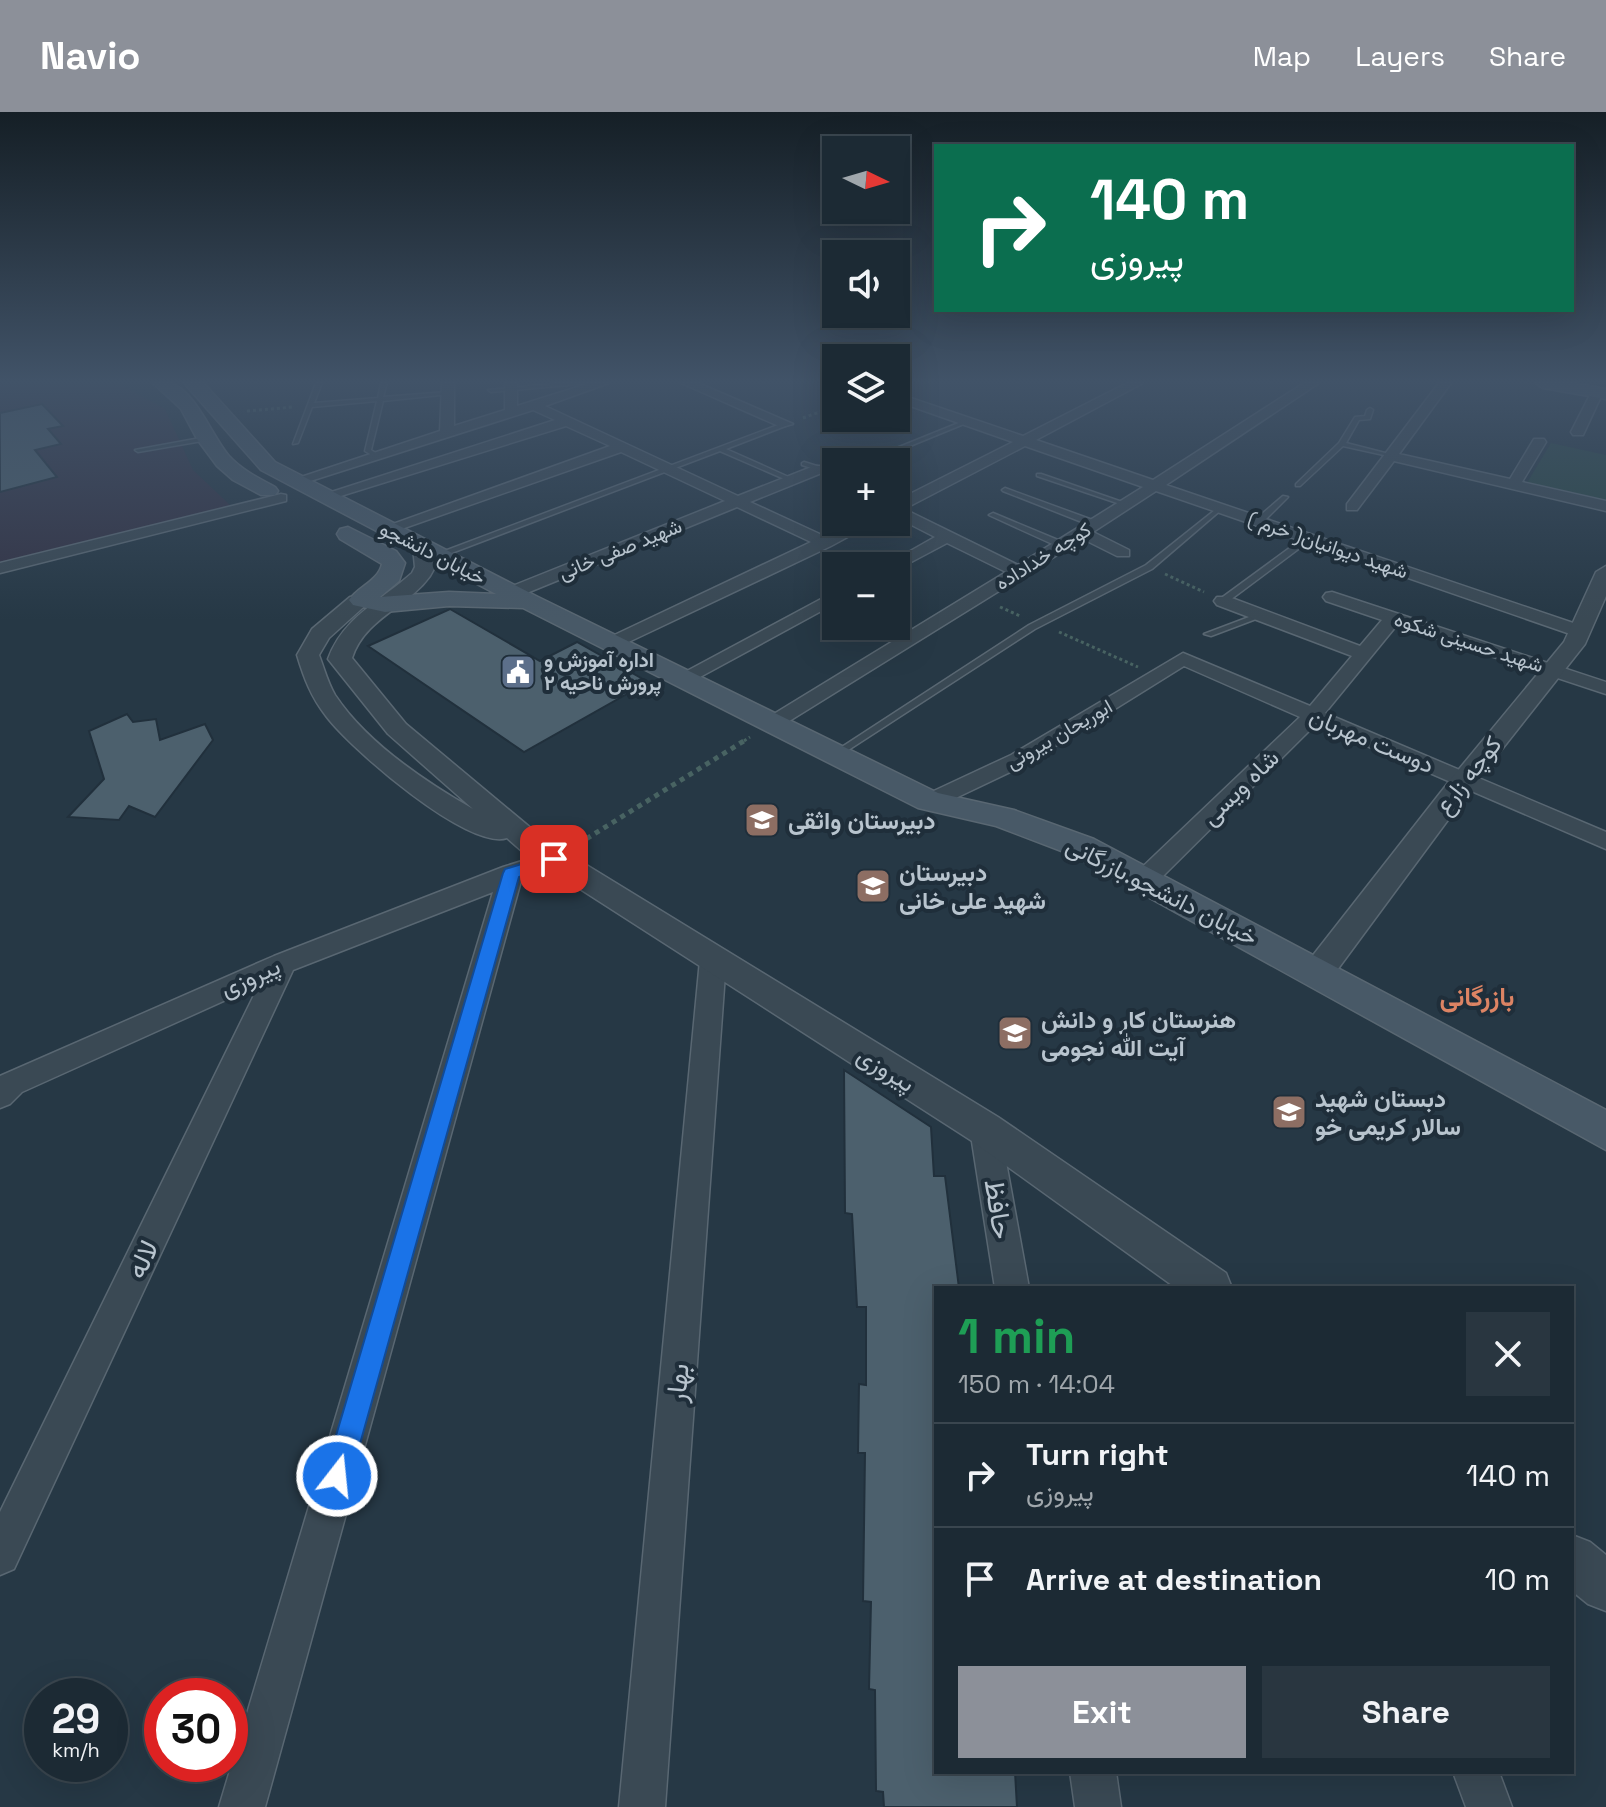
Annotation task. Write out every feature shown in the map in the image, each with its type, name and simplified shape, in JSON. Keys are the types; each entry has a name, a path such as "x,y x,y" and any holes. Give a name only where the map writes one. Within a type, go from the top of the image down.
{"main road":[{"path":"224,462 240,476 287,501"},
{"name":"خیابان دانشجو","path":"263,462 520,598"},
{"name":"خیابان دانشجو","path":"330,524 388,556 394,563 391,576 373,602"},
{"path":"373,602 520,598"},
{"name":"خیابان دانشجو.بازرگانی","path":"520,598 833,756 931,801 1003,817 1083,847 1606,1131"}],"street":[{"path":"296,481 357,462"},
{"path":"326,496 435,462"},
{"path":"387,529 578,462"},
{"path":"653,462 825,543"},
{"path":"910,501 985,462"},
{"name":"شهید دیوانیان( خرم )","path":"1087,462 1579,631"},
{"name":"کوچه خداداده","path":"771,724 1062,545 1190,462"},
{"path":"1352,507 1386,462"},
{"path":"1418,462 1606,506"},
{"path":"1514,484 1527,462"},
{"name":"شهید صفی خانی","path":"520,598 791,480 812,466"},
{"path":"0,568 287,501"},
{"path":"910,517 1018,572"},
{"path":"1088,528 1123,553"},
{"path":"612,643 839,536"},
{"path":"910,556 946,537"},
{"path":"430,551 420,576 320,634 308,655 323,695 372,753 476,824 544,853"},
{"name":"کوچه زارع","path":"1318,972 1464,780 1574,644 1606,572"},
{"name":"شهید حسینی شکوه","path":"1332,597 1606,688"},
{"path":"1223,601 1364,654"},
{"path":"373,602 343,643 340,659 397,729 544,853"},
{"path":"682,679 822,604"},
{"name":"شاه ویسی","path":"1144,880 1313,715 1394,617"},
{"name":"ابوریحان بیرونی","path":"931,801 1018,760 1183,659"},
{"name":"دوست مهربان","path":"1183,659 1606,841"},
{"name":"پیروزی","path":"0,1095 12,1083 283,963 511,873 544,853 985,1129 1208,1286"},
{"path":"242,1807 511,873"},
{"name":"بهار","path":"642,1807 713,960"},
{"name":"لاله","path":"0,1555 283,963"},
{"name":"حافظ","path":"985,1129 1012,1286"},
{"path":"1574,1562 1606,1586"},
{"path":"1093,1774 1098,1807"},
{"path":"1477,1774 1489,1807"}],"lane":[{"path":"430,551 686,462"},
{"path":"751,462 791,480"},
{"path":"1298,485 1323,462"},
{"path":"812,466 822,468"},
{"path":"1039,475 1125,504"},
{"path":"1005,490 1088,528"},
{"path":"910,495 916,497"},
{"path":"1259,521 1285,497"},
{"path":"833,756 1039,623 1149,567 1220,508"},
{"path":"993,515 1062,545"},
{"path":"1223,601 1309,538"},
{"path":"1208,634 1260,616"},
{"path":"910,632 916,635"}],"path":[{"path":"1149,567 1223,601"},
{"path":"977,597 1129,661 1156,677"},
{"path":"544,853 771,724"}],"shaded area":[{"path":"0,462 189,462 193,470 231,506 0,562"}],"green space":[{"path":"1540,462 1606,462 1606,502 1527,483"}],"building":[{"path":"0,462 45,462 57,477 0,492"},
{"name":"اداره آموزش و پرورش ناحیه ۲","path":"450,609 540,661 577,642 648,682 524,752 368,646"},
{"path":"127,714 133,722 156,719 160,740 205,724 213,740 155,817 129,806 119,820 68,817 104,779 89,731"},
{"path":"844,1070 931,1127 934,1176 945,1176 959,1286 934,1286 934,1774 1015,1774 1017,1807 884,1807 883,1792 876,1791 875,1690 869,1689 871,1602 863,1601 865,1453 858,1453 859,1384 866,1385 866,1307 857,1307 852,1214 845,1213"}],"place":[{"name":"اداره آموزش و پرورش ناحیه ۲","path":"518,672"},
{"name":"دبیرستان واثقی","path":"762,820"},
{"name":"دبیرستان شهید علی خانی","path":"873,886"},
{"name":"هنرستان کار و دانش آیت الله نجومی","path":"1015,1033"},
{"name":"دبستان شهید سالار کریمی خو","path":"1289,1112"}],"district":[{"name":"بازرگانی","path":"1477,997"}],"route":[{"path":"337,1476 511,873 554,859"}]}
